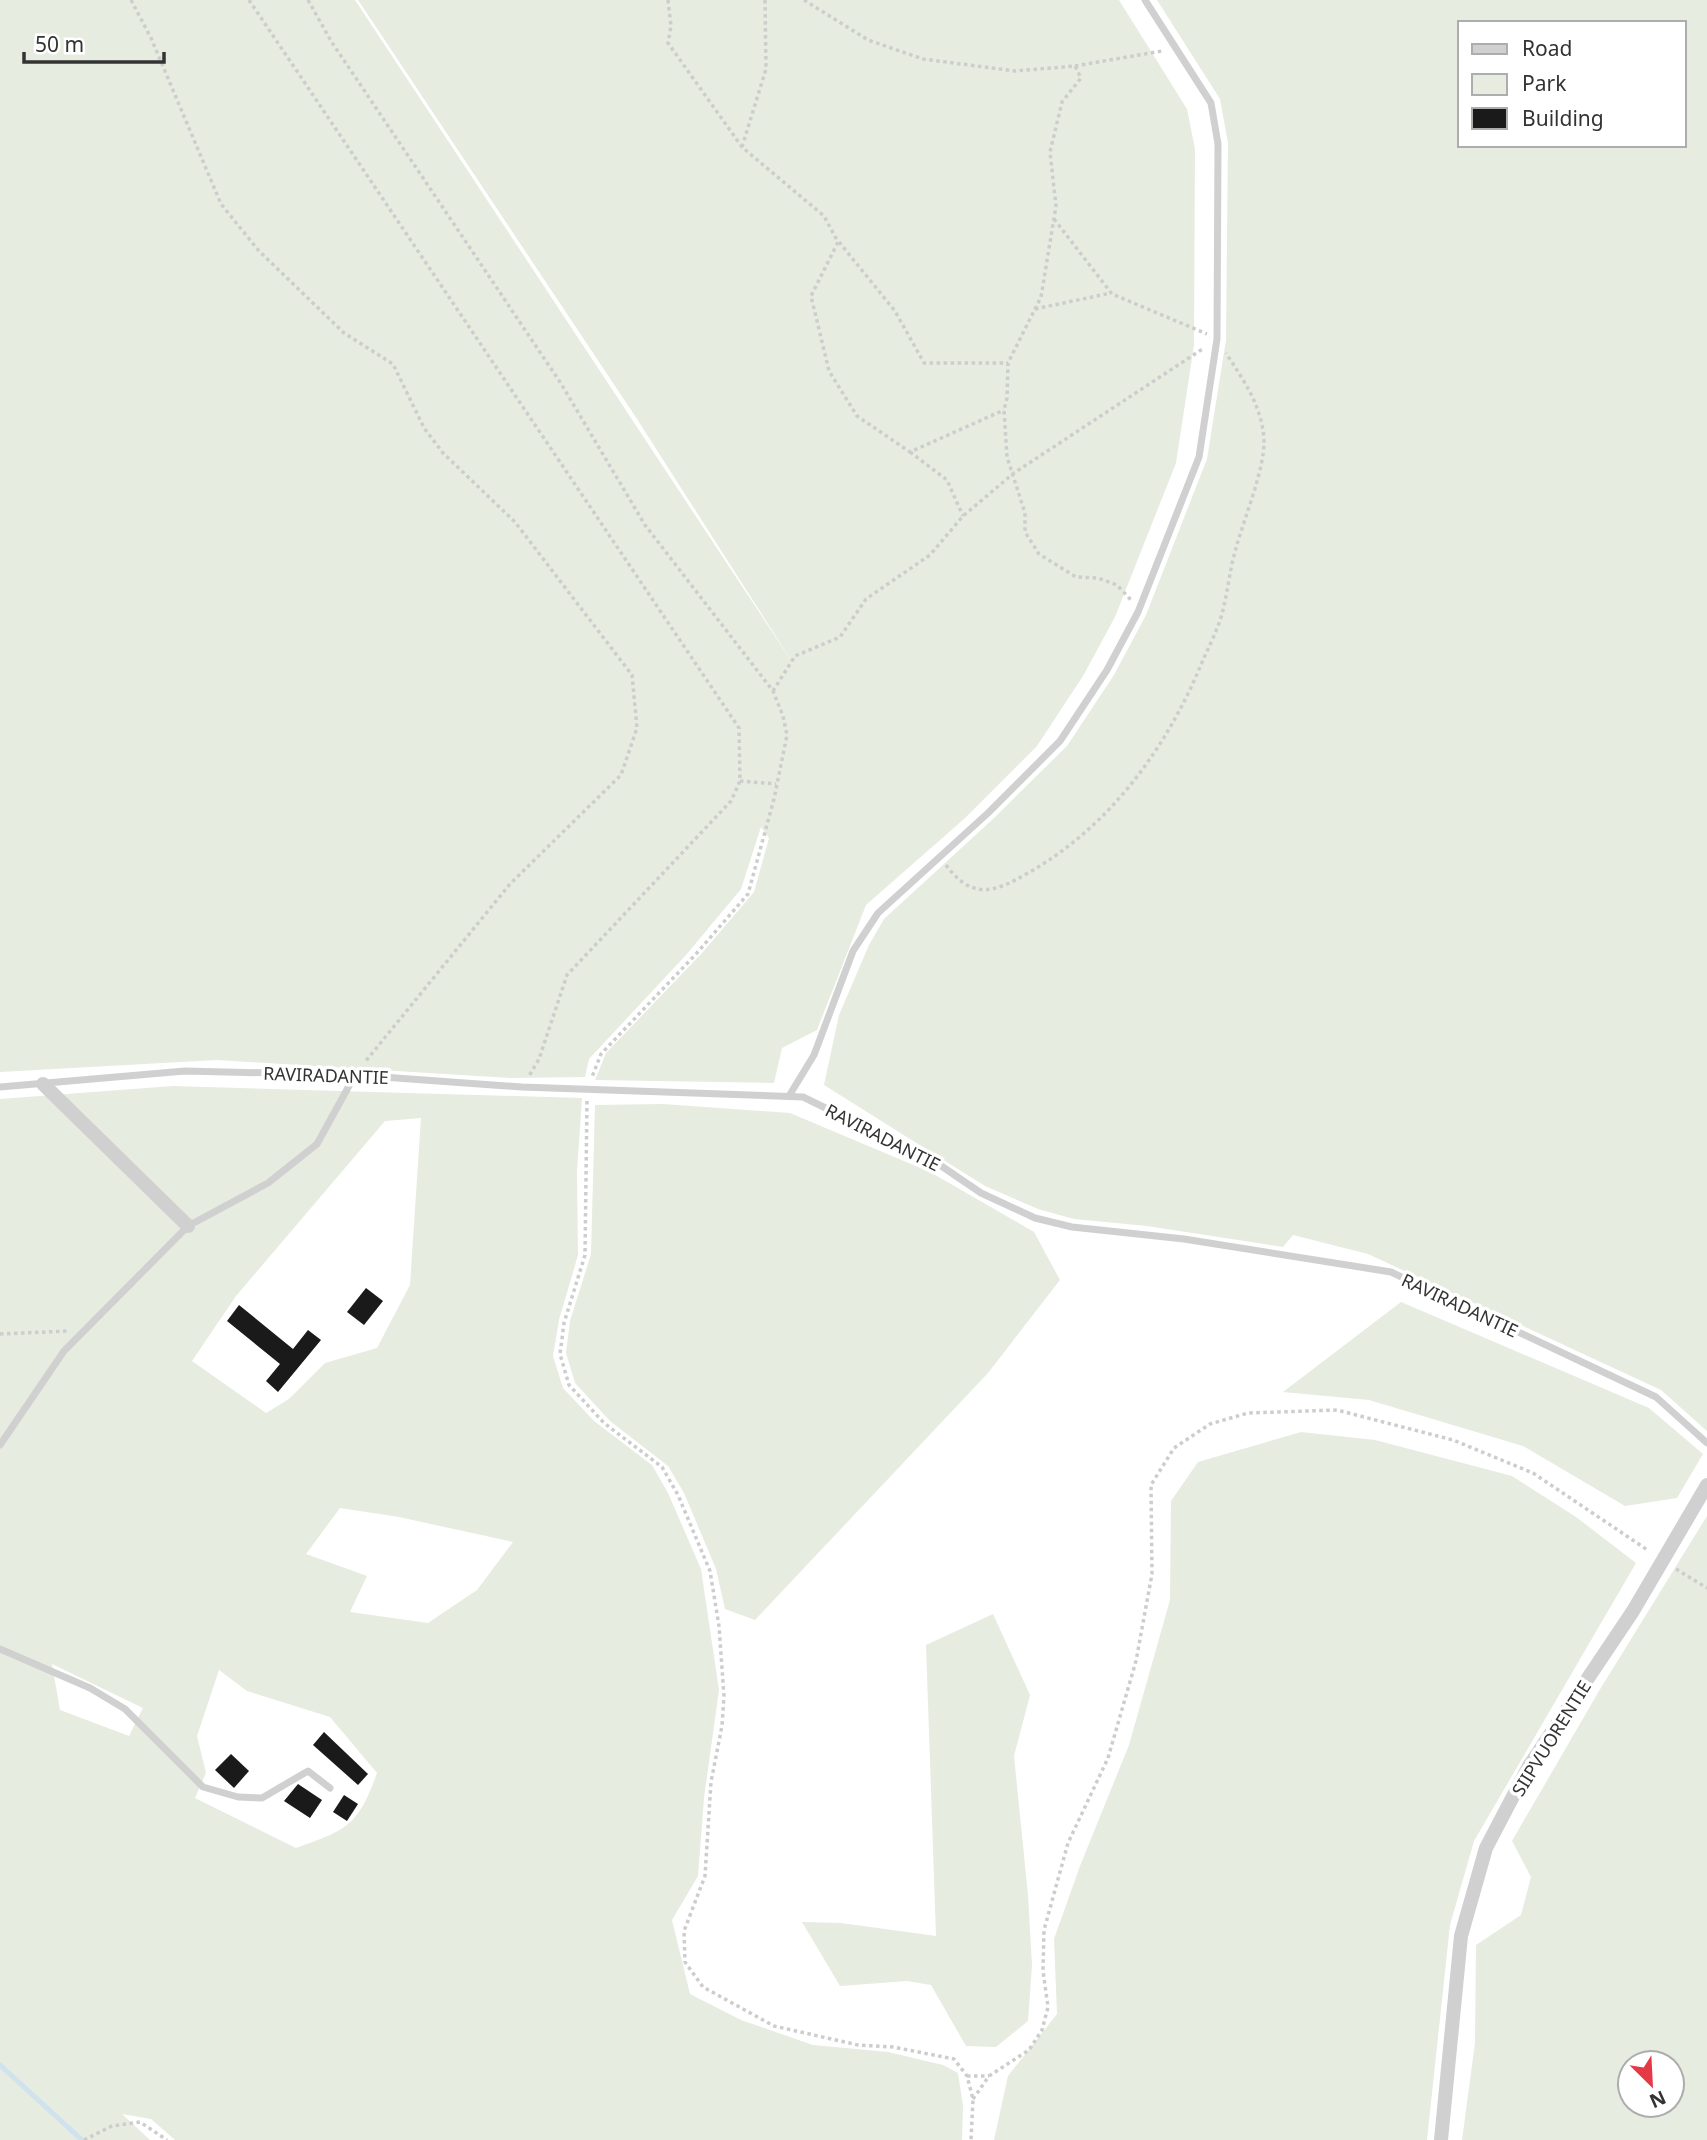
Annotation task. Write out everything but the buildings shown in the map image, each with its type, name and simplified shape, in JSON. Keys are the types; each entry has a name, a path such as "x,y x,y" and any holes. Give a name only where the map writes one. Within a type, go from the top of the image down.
{"street":[{"path":"43,1084 188,1226"},
{"name":"SIIPVUORENTIE","path":"1441,2140 1461,1936 1486,1848 1529,1766 1633,1611 1707,1485"}],"lane":[{"path":"789,1096 814,1055 853,951 878,913 988,813 1060,741 1107,670 1138,612 1199,457 1217,339 1218,144 1210,103 1145,0"},
{"name":"RAVIRADANTIE","path":"0,1087 185,1071 355,1075 522,1087 803,1097 934,1161 981,1193 1035,1217 1072,1227 1184,1239 1391,1272 1656,1397 1707,1443"},
{"path":"0,1445 64,1351 188,1226 268,1184 317,1144 355,1075"},
{"path":"0,1649 90,1688 125,1709 203,1787 238,1797 262,1798 308,1772 330,1788"}],"path":[{"path":"131,0 151,38 221,204 259,251 344,333 393,364 424,428 443,453 515,522 632,675 637,728 621,775 510,884 355,1075"},
{"path":"250,0 738,727 740,781 731,801 567,975 539,1059 522,1087"},
{"path":"668,0 671,26 668,43 742,147 824,216 838,242 895,311 924,363 1008,363"},
{"path":"742,147 766,69 765,0"},
{"path":"804,0 868,40 923,59 1015,71 1075,66 1177,49"},
{"path":"1075,66 1081,78 1062,102 1050,152 1056,206 1041,297 1008,363 1004,410 1007,457 1025,513 1026,532 1039,554 1076,577 1098,578 1117,586 1138,612"},
{"path":"939,855 954,876 970,888 985,891 1008,885 1055,858 1094,825 1142,770 1183,708 1223,612 1235,549 1265,442 1260,409 1217,339 1111,293 1054,219"},
{"path":"838,242 811,296 829,371 858,416 947,480 963,516"},
{"path":"1035,309 1111,293"},
{"path":"773,691 795,656 840,637 866,599 930,555 963,516 1014,473 1217,339"},
{"path":"910,452 1004,410"},
{"path":"740,781 777,784"},
{"path":"0,1334 85,1330"},
{"path":"971,2140 973,2099 989,2076 1029,2050 1042,2030 1048,2007 1042,1970 1044,1930 1068,1843 1108,1758 1136,1661 1152,1574 1151,1485 1174,1448 1210,1424 1248,1413 1337,1410 1453,1440 1534,1473 1662,1560 1707,1587"},
{"path":"967,2076 989,2076"},
{"path":"84,2140 112,2126 140,2122 167,2140"}],"green space":[{"path":"0,0 355,0 798,671 637,419 358,0 1119,0 1187,109 1195,149 1194,345 1176,463 1115,617 1083,676 1037,746 964,819 866,905 817,1030 782,1048 774,1083 595,1080 606,1053 702,953 754,892 769,838 761,827 741,889 686,955 589,1059 585,1077 510,1078 217,1060 0,1072"},
{"path":"1157,0 1707,0 1707,1431 1661,1390 1368,1254 1293,1235 1283,1247 1147,1226 1074,1219 1038,1209 985,1186 824,1085 839,1015 869,945 884,919 993,819 1067,746 1114,675 1146,615 1207,459 1226,340 1228,143 1220,99"},
{"path":"173,1086 582,1098 577,1171 578,1255 559,1320 553,1356 563,1388 594,1421 652,1465 668,1493 701,1569 719,1690 704,1798 698,1876 672,1920 690,1994 741,2020 813,2045 888,2052 943,2065 958,2073 963,2106 962,2140 175,2140 151,2119 122,2114 150,2140 0,2140 0,1099","holes":["421,1118 410,1285 377,1348 325,1363 289,1399 266,1413 192,1361 236,1296 385,1121","340,1508 399,1517 513,1542 477,1590 428,1623 350,1612 367,1576 306,1554","52,1664 143,1708 129,1736 60,1710","219,1670 247,1691 330,1717 377,1773 363,1805 348,1824 328,1836 296,1848 195,1798 206,1773 197,1736"]},
{"path":"663,1104 790,1113 930,1172 1034,1232 1060,1280 988,1373 755,1620 725,1609 716,1569 684,1493 668,1466 610,1421 575,1383 566,1353 570,1321 591,1254 595,1105"},
{"path":"1401,1302 1649,1408 1703,1454 1677,1498 1625,1506 1523,1446 1369,1400 1283,1392"},
{"path":"1301,1432 1375,1440 1512,1476 1576,1517 1636,1563 1474,1841 1450,1925 1427,2140 994,2140 1008,2076 1057,2014 1054,1939 1129,1745 1170,1600 1171,1501 1198,1462"},
{"path":"1707,1516 1707,2140 1462,2140 1475,2043 1476,1945 1521,1915 1531,1877 1512,1841 1599,1691"},
{"path":"993,1614 1030,1695 1014,1756 1032,1965 1028,2021 996,2047 966,2046 931,1985 907,1981 840,1986 802,1922 841,1923 936,1936 926,1645"}],"waterway":[{"path":"0,2065 82,2140"}]}
